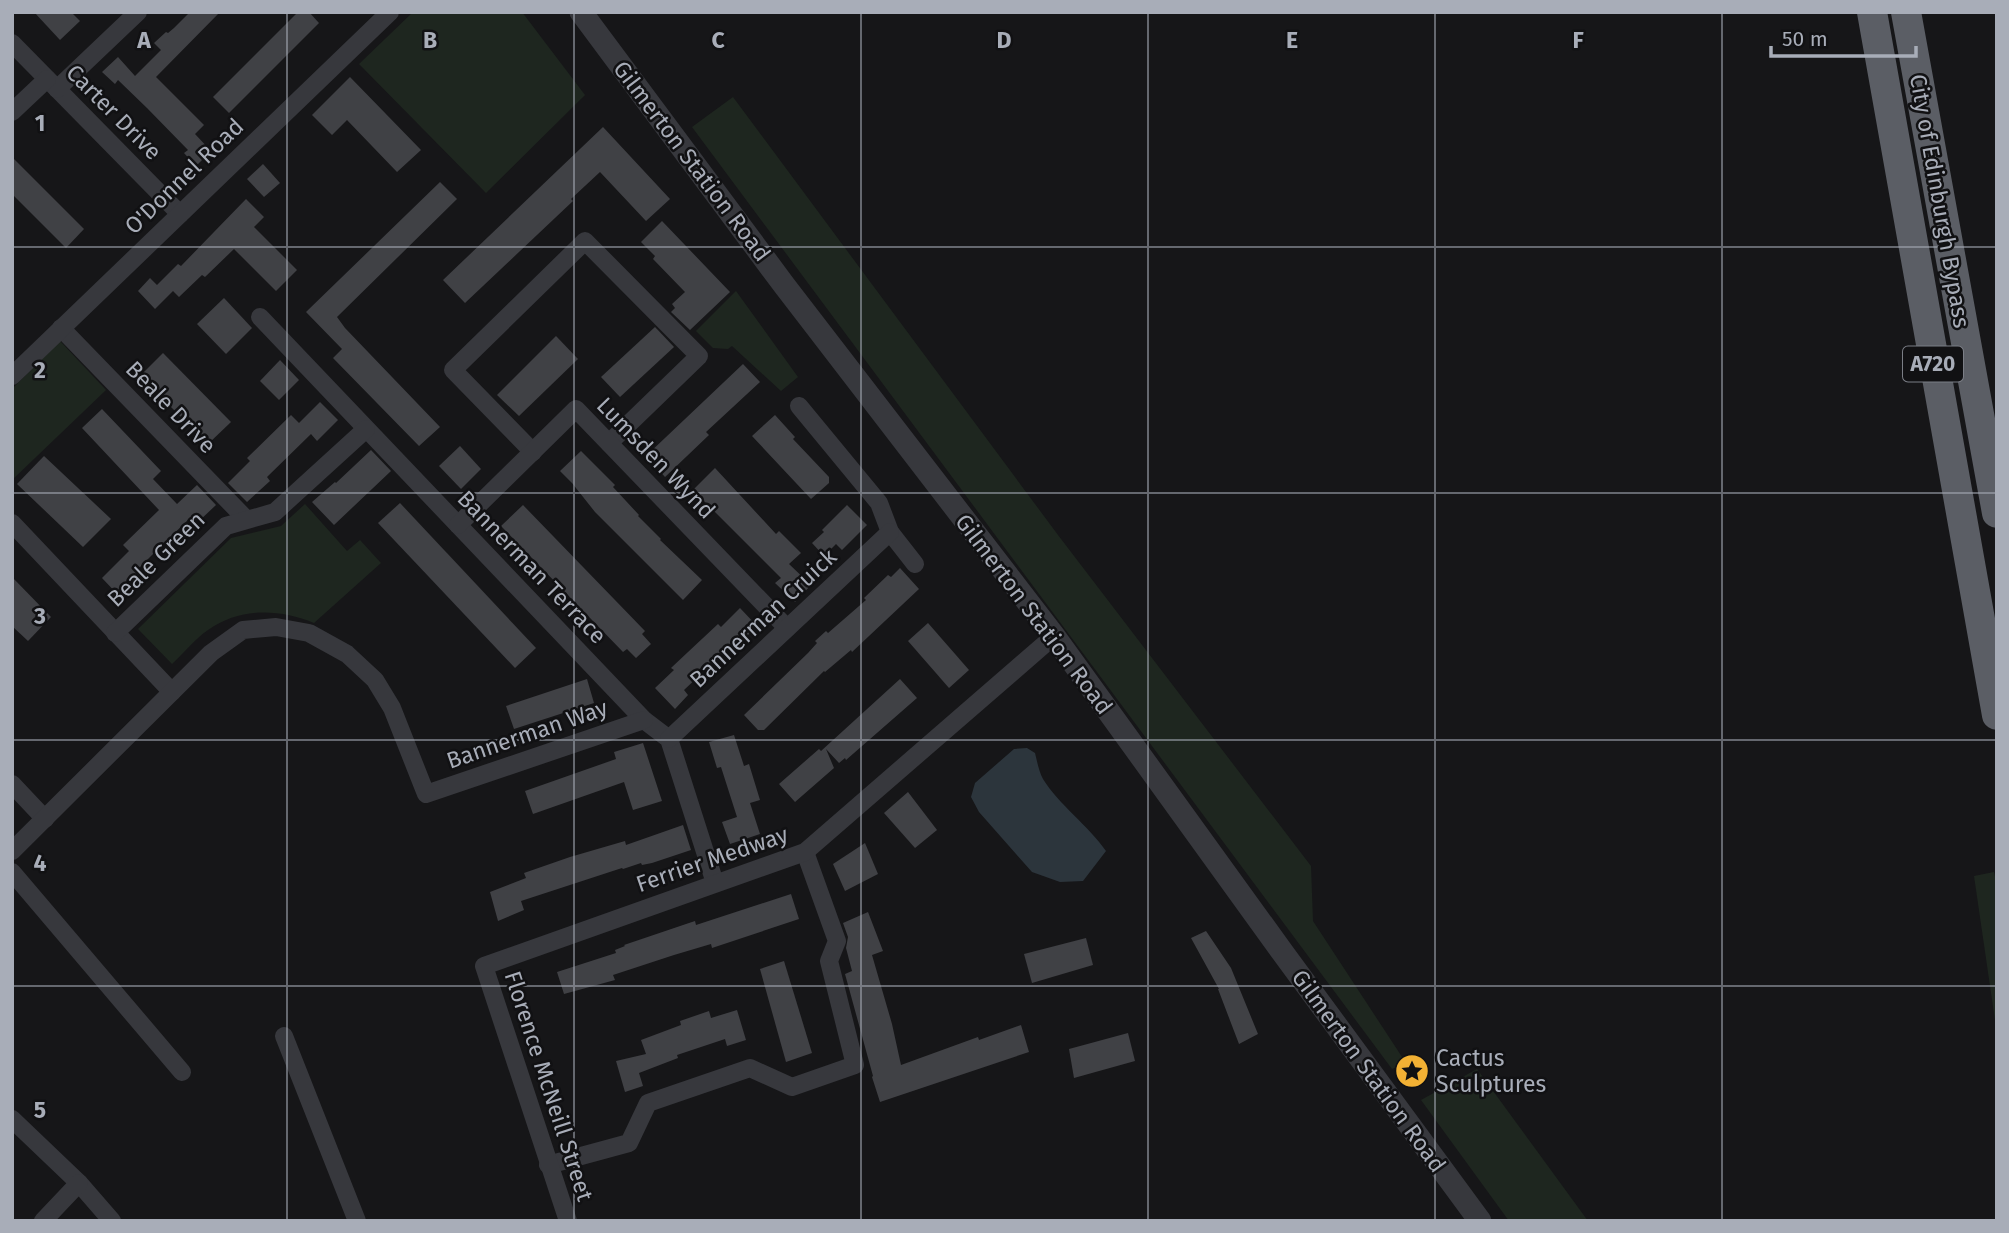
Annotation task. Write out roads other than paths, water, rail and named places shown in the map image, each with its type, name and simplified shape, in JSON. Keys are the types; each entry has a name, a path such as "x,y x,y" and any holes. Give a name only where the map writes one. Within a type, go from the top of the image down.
{"highway":[{"name":"City of Edinburgh Bypass","path":"1872,12 1997,715"},
{"name":"City of Edinburgh Bypass","path":"1906,12 1997,513"}],"street":[{"path":"12,112 52,84 138,12"},
{"name":"O'Donnel Road","path":"12,376 390,12"},
{"name":"Gilmerton Station Road","path":"581,12 784,285 1054,636 1480,1221"},
{"name":"Carter Drive","path":"12,43 180,214"},
{"path":"533,452 453,370 585,241 699,356 609,443"},
{"name":"Bannerman Terrace","path":"260,317 644,720 669,739"},
{"name":"Beale Drive","path":"61,328 246,519"},
{"path":"799,406 879,503 890,532 915,564"},
{"name":"Lumsden Wynd","path":"458,525 576,410 787,628"},
{"name":"Beale Green","path":"115,633 226,526 275,512 366,429"},
{"path":"12,523 172,692 12,851"},
{"name":"Bannerman Cruick","path":"669,739 890,532"},
{"name":"Bannerman Way","path":"172,692 211,653 243,630 276,627 310,633 347,654 375,680 392,708 426,794 644,720"},
{"name":"Ferrier Medway","path":"484,966 805,852 1054,636"},
{"path":"669,739 715,883"},
{"path":"12,784 45,819"},
{"path":"548,1165 629,1143 648,1103 750,1068 792,1087 855,1065 829,961 837,941 805,852"},
{"path":"12,872 182,1072"},
{"name":"Florence McNeill Street","path":"484,966 568,1221"},
{"path":"284,1036 357,1221"},
{"path":"12,1119 79,1183 112,1221"},
{"path":"43,1221 79,1183"}],"place":[{"name":"Cactus Sculptures","path":"1412,1071"}]}
